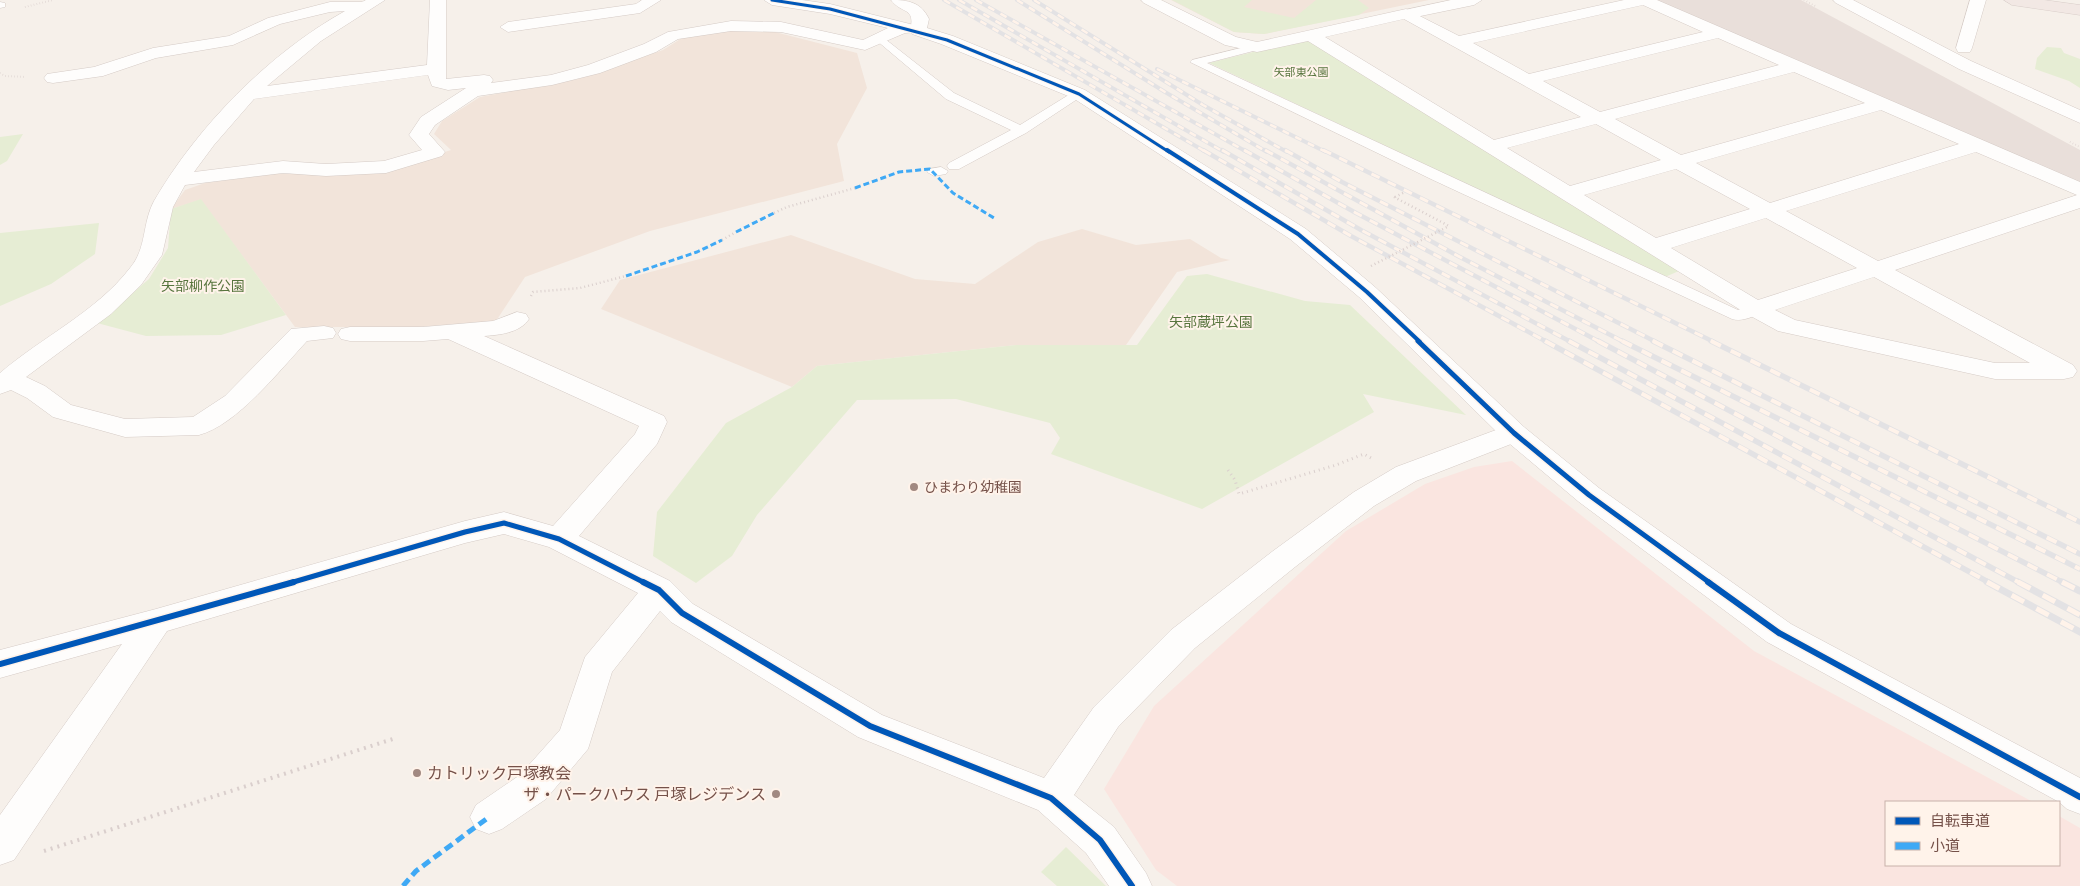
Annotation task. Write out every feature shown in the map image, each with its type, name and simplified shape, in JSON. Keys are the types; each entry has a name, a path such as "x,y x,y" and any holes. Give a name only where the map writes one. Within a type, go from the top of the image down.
{"highway":[{"path":"2012,0 2080,10"}],"street":[{"path":"438,0 436,69 438,82 448,85 558,72 565,76"},
{"path":"508,27 640,8 653,0"},
{"path":"772,0 830,9 947,40 1079,94 1298,234 1367,292 1514,433 1589,495 1779,633 2080,797"},
{"path":"177,180 283,167 326,170 386,167 435,152 419,135 423,128 428,121 473,91 565,76 650,48 674,34 713,28 781,27 865,45 880,38 911,29 921,19 918,12 899,0"},
{"path":"1149,0 1231,41 1257,47 1474,0"},
{"path":"1456,42 1644,0 2080,190"},
{"path":"1841,0 1964,56 2080,117"},
{"path":"1964,56 1978,0"},
{"path":"53,78 97,72 153,53 233,40 274,21 330,7 371,3"},
{"path":"4,382 108,302 134,279 152,253 161,209 177,180 206,142 251,94 310,40 343,17 371,3"},
{"path":"1406,14 1875,269 2072,372"},
{"path":"1526,80 1719,33"},
{"path":"1310,35 1755,309 1787,326 1995,371 2072,372"},
{"path":"1964,56 2021,102 2080,134"},
{"path":"1492,146 1796,66"},
{"path":"251,94 436,69"},
{"path":"1568,193 1883,104"},
{"path":"1654,246 1978,145"},
{"path":"1755,309 2080,200"},
{"path":"350,334 423,334 498,328 517,319"},
{"path":"451,332 654,422 647,438 559,539"},
{"path":"4,382 36,392 62,411 125,428 199,426 234,402 300,334 324,333"},
{"path":"1051,798 1106,717 1183,639 1284,558 1364,498 1406,474 1514,433"},
{"path":"0,664 156,622 465,532 504,523 559,539 659,590 682,613 870,726 1051,798 1100,840 1132,886"},
{"path":"489,817 533,787 575,738 596,667 659,590"},
{"path":"0,847 156,622"}],"lane":[{"path":"880,38 950,96 971,108 1022,130"},
{"path":"1257,47 1196,62 1446,181 1738,316 1755,309"},
{"path":"954,166 1022,130 1079,94"}],"path":[{"path":"29,6 53,0"},
{"path":"774,214 787,207 855,188"},
{"path":"1371,266 1449,226 1394,197"},
{"path":"722,240 736,232"},
{"path":"533,292 564,291 626,276"},
{"path":"1228,470 1235,480 1239,494 1336,465 1364,454 1376,462"},
{"path":"36,853 396,738"}],"shaded area":[{"path":"1171,0 1429,0 1264,34 1234,32"},
{"path":"1650,0 1801,0 2080,150 2080,185"},
{"path":"729,31 775,32 857,53 867,88 837,144 844,181 650,231 525,277 496,321 418,327 295,327 201,200 171,209 185,190 205,183 275,174 383,172 451,150 434,134 442,121 480,97 578,79 663,50 682,38"},
{"path":"1082,229 1136,245 1190,239 1221,258 1230,260 1177,272 1126,345 1016,345 817,366 792,387 601,309 620,280 791,235 915,279 975,284 1038,242"},
{"path":"1512,461 1754,651 2031,801 1885,801 1885,866 2060,866 2060,817 2080,828 2080,886 1177,886 1156,870 1104,789 1154,706 1346,531 1425,484 1474,467"}],"green space":[{"path":"1172,0 1252,0 1244,7 1294,18 1316,0 1358,0 1369,8 1359,15 1264,34 1234,32"},
{"name":"矢部東公園","path":"1305,39 1679,271 1665,277 1209,63"},
{"path":"2047,47 2061,48 2064,53 2080,59 2080,88 2069,81 2035,69 2037,58"},
{"path":"23,134 7,161 0,165 0,137"},
{"name":"矢部柳作公園","path":"201,199 286,315 221,335 146,336 97,323 149,279 168,248 171,209"},
{"path":"99,223 95,254 51,284 0,306 0,233"},
{"name":"矢部蔵坪公園","path":"1207,274 1305,301 1350,305 1466,415 1363,394 1374,412 1202,509 1051,454 1060,438 1050,423 956,399 857,400 757,515 732,556 696,583 653,556 657,512 726,423 792,387 817,366 1016,345 1137,345 1187,276"},
{"path":"1066,847 1106,886 1057,886 1041,872"}],"railway":[{"path":"944,0 1206,152"},
{"path":"959,0 1224,152"},
{"path":"976,0 1247,152"},
{"path":"1017,0 1165,92 1267,152"},
{"path":"1034,0 1203,105 1287,152"},
{"path":"1157,69 1326,152"},
{"path":"1203,150 1351,236 1547,342"},
{"path":"1222,150 1361,230 1571,342"},
{"path":"1244,150 1356,213 1600,342"},
{"path":"1265,150 1458,256 1624,342"},
{"path":"1285,150 1342,182 1656,342"},
{"path":"1323,150 1714,342"},
{"path":"1545,341 1990,583"},
{"path":"1569,341 2020,583"},
{"path":"1598,341 1798,447 2064,583"},
{"path":"1653,341 2080,554"},
{"path":"1711,341 2080,522"},
{"path":"1624,342 2080,569"},
{"path":"1987,582 2080,632"},
{"path":"2018,582 2080,615"},
{"path":"2064,583 2080,591"}],"marked path":[{"path":"855,188 899,172 930,169 953,193 994,218"},
{"path":"736,232 774,213"},
{"path":"626,276 697,252 722,240"},
{"path":"403,886 416,871 489,817"}],"cycle path":[{"path":"772,0 830,9 918,31 947,40 1079,94 1298,234 1367,292 1514,433 1589,495 1779,633 2080,797"},
{"path":"0,664 156,622 465,532 504,523 559,539 659,590 682,613 870,726 1051,798 1100,840 1132,886"}],"place":[{"name":"ひまわり幼稚園","path":"914,487"},
{"name":"カトリック戸塚教会","path":"417,773"},
{"name":"ザ・パークハウス 戸塚レジデンス","path":"776,794"}]}
